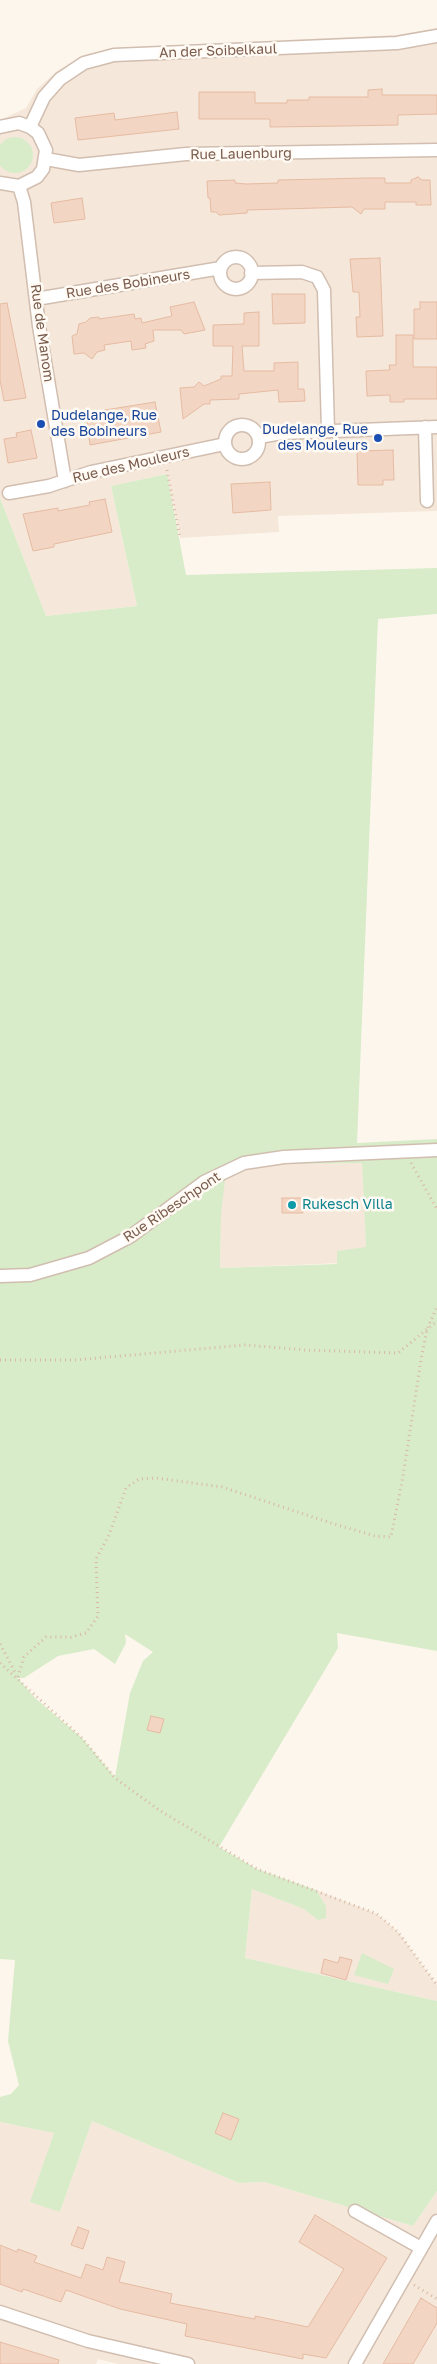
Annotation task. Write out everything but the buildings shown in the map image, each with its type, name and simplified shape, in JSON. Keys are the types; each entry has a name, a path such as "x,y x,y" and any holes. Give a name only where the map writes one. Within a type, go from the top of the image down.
{"street":[{"name":"An der Soibelkaul","path":"30,127 44,97 60,79 84,63 114,55 397,43 437,36"},
{"path":"0,127 19,123 30,127 43,141 46,160 37,177 19,186 0,183"},
{"name":"Rue Lauenburg","path":"46,160 79,166 186,154 437,150"},
{"name":"Rue de Manom","path":"19,186 25,211 36,299 65,481"},
{"name":"Rue des Bobineurs","path":"36,299 136,284 221,268 228,260 238,258 248,263 251,273"},
{"path":"221,268 221,279 233,289 238,289 248,284 251,273 302,272 317,277 324,290 328,430"},
{"path":"239,424 251,427 259,437 257,451 245,459 232,456 225,444 228,431 239,424"},
{"path":"259,437 282,433 328,430 431,427 427,501"},
{"name":"Rue des Mouleurs","path":"9,493 65,481 90,472 225,444"},
{"name":"Rue Ribeschpont","path":"0,1276 30,1275 89,1258 131,1236 204,1182 244,1163 284,1157 437,1150"},
{"path":"355,2211 422,2248"},
{"path":"355,2364 437,2221"},
{"path":"0,2312 88,2340 188,2364"}],"path":[{"path":"164,456 180,538"},
{"path":"405,1152 437,1209"},
{"path":"18,1677 24,1657 46,1637 71,1637 86,1633 98,1616 96,1558 109,1534 126,1488 138,1479 156,1478 222,1486 334,1524 375,1536 391,1537 427,1329 437,1308"},
{"path":"0,1360 75,1360 245,1345 305,1350 398,1353 437,1321"},
{"path":"0,1644 18,1677"},
{"path":"0,1663 18,1677 82,1738 123,1783 199,1835 257,1869 377,1914 398,1932 437,1986"},
{"path":"404,2279 437,2299"}],"shaded area":[{"path":"437,28 437,511 278,516 279,532 180,538 167,474 111,486 137,606 46,616 0,498 0,120 26,108 37,89 57,71 81,57 114,48 396,35"},
{"path":"362,1163 367,1262 220,1268 224,1180 246,1170 284,1164"},
{"path":"252,1889 304,1909 318,1920 326,1906 316,1890 377,1914 398,1932 437,1985 437,2001 245,1958"},
{"path":"92,2121 239,2183 264,2182 413,2226 437,2191 437,2364 118,2364 98,2359 96,2364 0,2364 0,2122 54,2133 49,2147 60,2212"}],"green space":[{"path":"15,137 28,142 33,155 28,168 15,173 2,168 -3,155 2,142"},
{"path":"167,474 186,575 437,568 437,614 378,619 357,1143 437,1139 437,1651 337,1633 338,1648 219,1847 257,1869 316,1890 326,1906 326,1918 318,1920 304,1909 252,1889 245,1958 437,2001 437,2191 413,2226 264,2182 239,2183 92,2121 60,2212 30,2202 54,2133 0,2122 0,2097 11,2094 19,2085 8,2041 15,1960 0,1959 0,498 46,616 137,606 111,486","holes":["362,1163 366,1247 337,1251 337,1264 220,1268 221,1215 225,1180 246,1170 284,1164","125,1634 153,1652 143,1661 130,1693 115,1777 82,1738 35,1698 18,1678 24,1678 58,1656 94,1649 115,1664 126,1643"]},
{"path":"362,1953 394,1969 388,1984 354,1975"}],"place":[{"name":"Dudelange, Rue des Bobineurs","path":"41,424"},
{"name":"Dudelange, Rue des Mouleurs","path":"378,438"},
{"name":"Rukesch Villa","path":"292,1205"}]}
